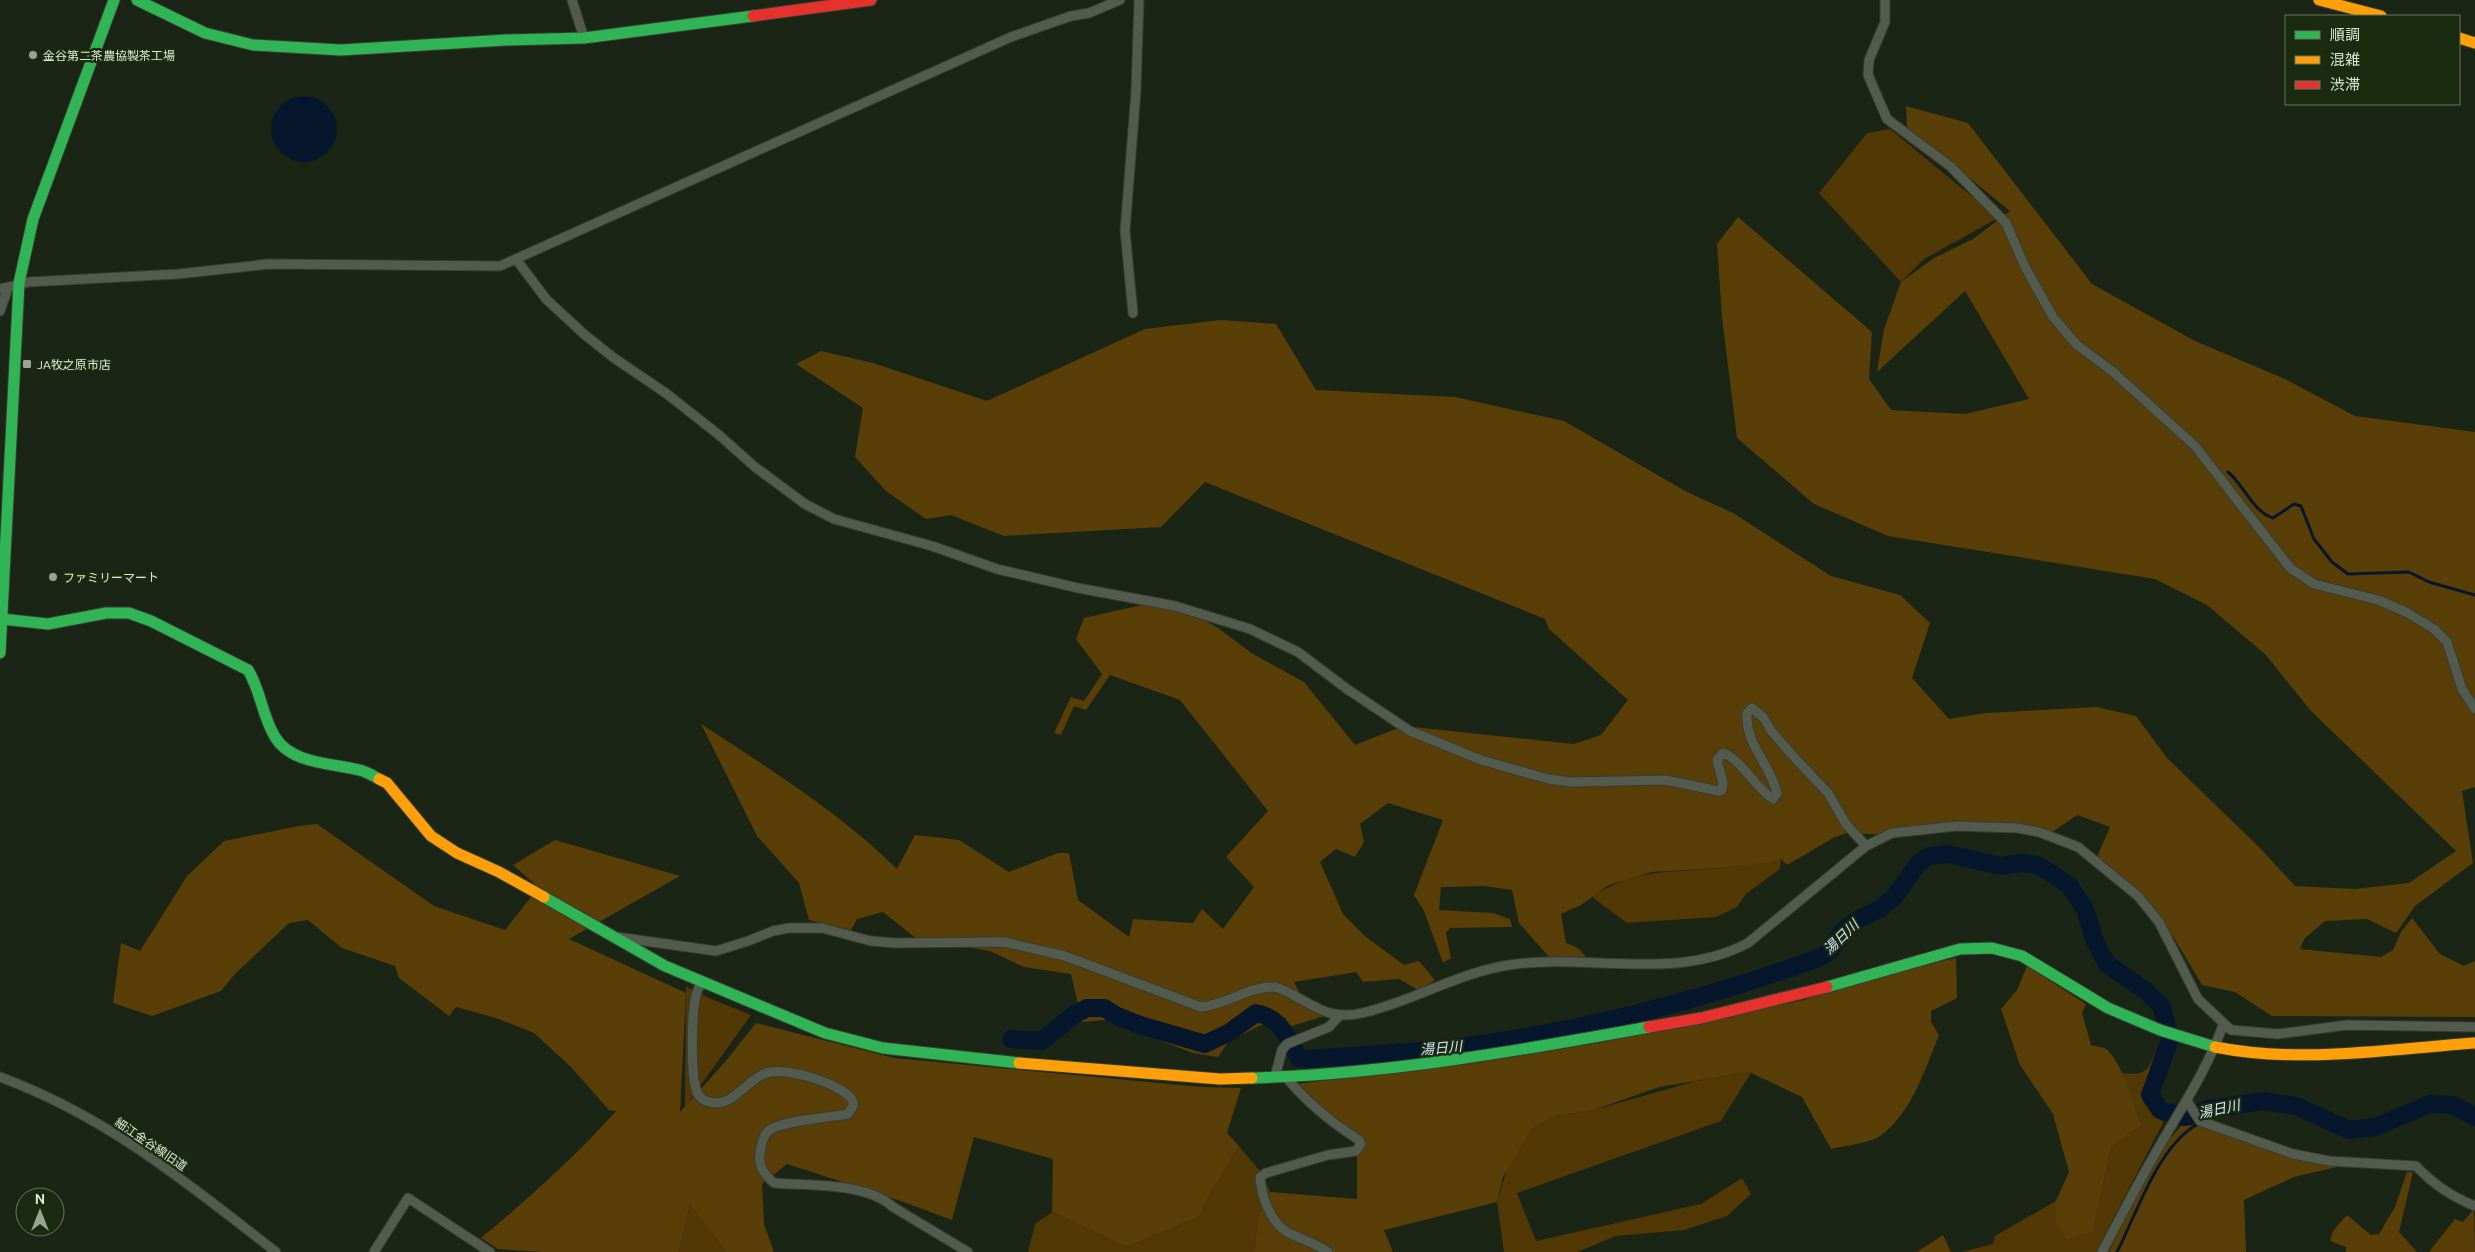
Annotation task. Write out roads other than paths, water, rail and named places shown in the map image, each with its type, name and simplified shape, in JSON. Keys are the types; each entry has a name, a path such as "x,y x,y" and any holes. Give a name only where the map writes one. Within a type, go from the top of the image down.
{"main road":[{"path":"0,653 9,287 114,0"},
{"path":"137,0 205,33 253,45 297,50 341,50 506,40 584,38 871,0"},
{"path":"2320,0 2377,15"},
{"path":"2460,38 2475,43"},
{"path":"1,619 48,624 106,613 129,613 151,621 248,670 274,736 281,746 302,758 361,770 386,783 431,836 457,853 499,872 644,956 701,982 825,1033 883,1048 984,1060 1174,1076 1220,1079 1280,1077 1445,1061 1541,1048 1701,1018 1791,997 1960,949 1992,948 2022,956 2108,1008 2160,1030 2216,1047 2250,1053 2314,1055 2475,1043"}],"street":[{"path":"572,0 584,38"},
{"path":"0,311 9,287 58,279 178,274 269,264 500,266 1011,37 1071,16 1088,13 1120,0"},
{"path":"1133,313 1125,231 1136,91 1139,0"},
{"path":"1885,0 1884,22 1869,60 1868,75 1887,119 1950,166 2006,223 2029,276 2053,317 2077,346 2112,371 2195,446 2290,568 2314,584 2378,600 2406,612 2434,629 2447,642 2462,689 2475,709"},
{"path":"516,258 546,299 584,335 667,394 720,435 755,468 805,504 834,519 932,546 997,568 1078,588 1175,606 1250,629 1298,652 1347,689 1410,731 1481,760 1548,779 1572,782 1665,780 1719,791 1722,790 1723,783 1716,760 1723,753 1743,770 1762,792 1773,799 1777,793 1775,783 1766,764 1751,742 1746,725 1746,713 1752,708 1763,716 1793,756 1828,792 1846,824 1866,846"},
{"path":"614,937 716,950 748,941 772,931 789,928 822,928 871,940 895,943 1004,942 1065,956 1202,1007 1215,1006 1259,988 1275,987 1285,990 1327,1014 1339,1016 1361,1013 1452,980 1509,965 1668,963 1730,953 1748,944 1866,846 1892,833 1956,826 2017,828 2039,832 2078,847 2138,896 2159,922 2198,999 2223,1025 2231,1030 2278,1034 2347,1025 2475,1027"},
{"path":"701,982 695,999 693,1021 694,1079 699,1096 707,1102 720,1103 766,1073 782,1072 808,1077 841,1089 853,1101 853,1106 848,1114 780,1125 768,1131 762,1142 760,1165 767,1176 774,1183 854,1190 883,1198 893,1207 968,1252"},
{"path":"1328,1252 1318,1244 1285,1231 1270,1212 1260,1177 1266,1173 1328,1155 1356,1151 1361,1144 1359,1140 1335,1124 1280,1077 1282,1050 1287,1044 1330,1027 1339,1016"},
{"path":"2102,1252 2216,1047 2223,1025"},
{"name":"細江金谷線旧道","path":"0,1077 61,1102 147,1153 276,1252"},
{"path":"2187,1101 2200,1121 2256,1139 2293,1154 2329,1161 2416,1166 2428,1179 2446,1192 2475,1206"},
{"path":"374,1252 408,1198 490,1252"}],"water":[{"path":"297,96 311,96 323,101 332,110 337,122 335,142 328,153 311,162 297,162 285,157 276,148 271,136 271,122 276,110 285,101"}],"waterway":[{"path":"2228,472 2234,477 2254,504 2266,515 2273,518 2294,504 2301,506 2314,539 2332,562 2348,574 2409,572 2429,582 2475,595"},
{"name":"湯日川","path":"1011,1039 1042,1041 1072,1016 1087,1008 1104,1008 1117,1016 1140,1025 1205,1044 1230,1032 1256,1013 1272,1019 1278,1024 1299,1058 1309,1059 1447,1048 1557,1031 1689,1000 1819,958 1830,951 1842,932 1857,920 1880,909 1895,896 1918,864 1929,856 1948,854 2001,866 2021,863 2038,865 2069,885 2085,909 2095,942 2107,964 2146,991 2162,1007 2170,1039 2150,1095 2160,1110 2185,1117 2210,1109 2263,1101 2296,1106 2349,1130 2375,1127 2430,1104 2453,1105 2475,1117"},
{"path":"2206,1120 2211,1117 2210,1109"},
{"path":"2117,1252 2141,1199 2161,1162 2185,1133 2200,1123"}],"place":[{"name":"金谷第二茶農協製茶工場","path":"33,55"},
{"name":"JA牧之原市店","path":"27,364"},
{"name":"ファミリーマート","path":"53,577"}]}
